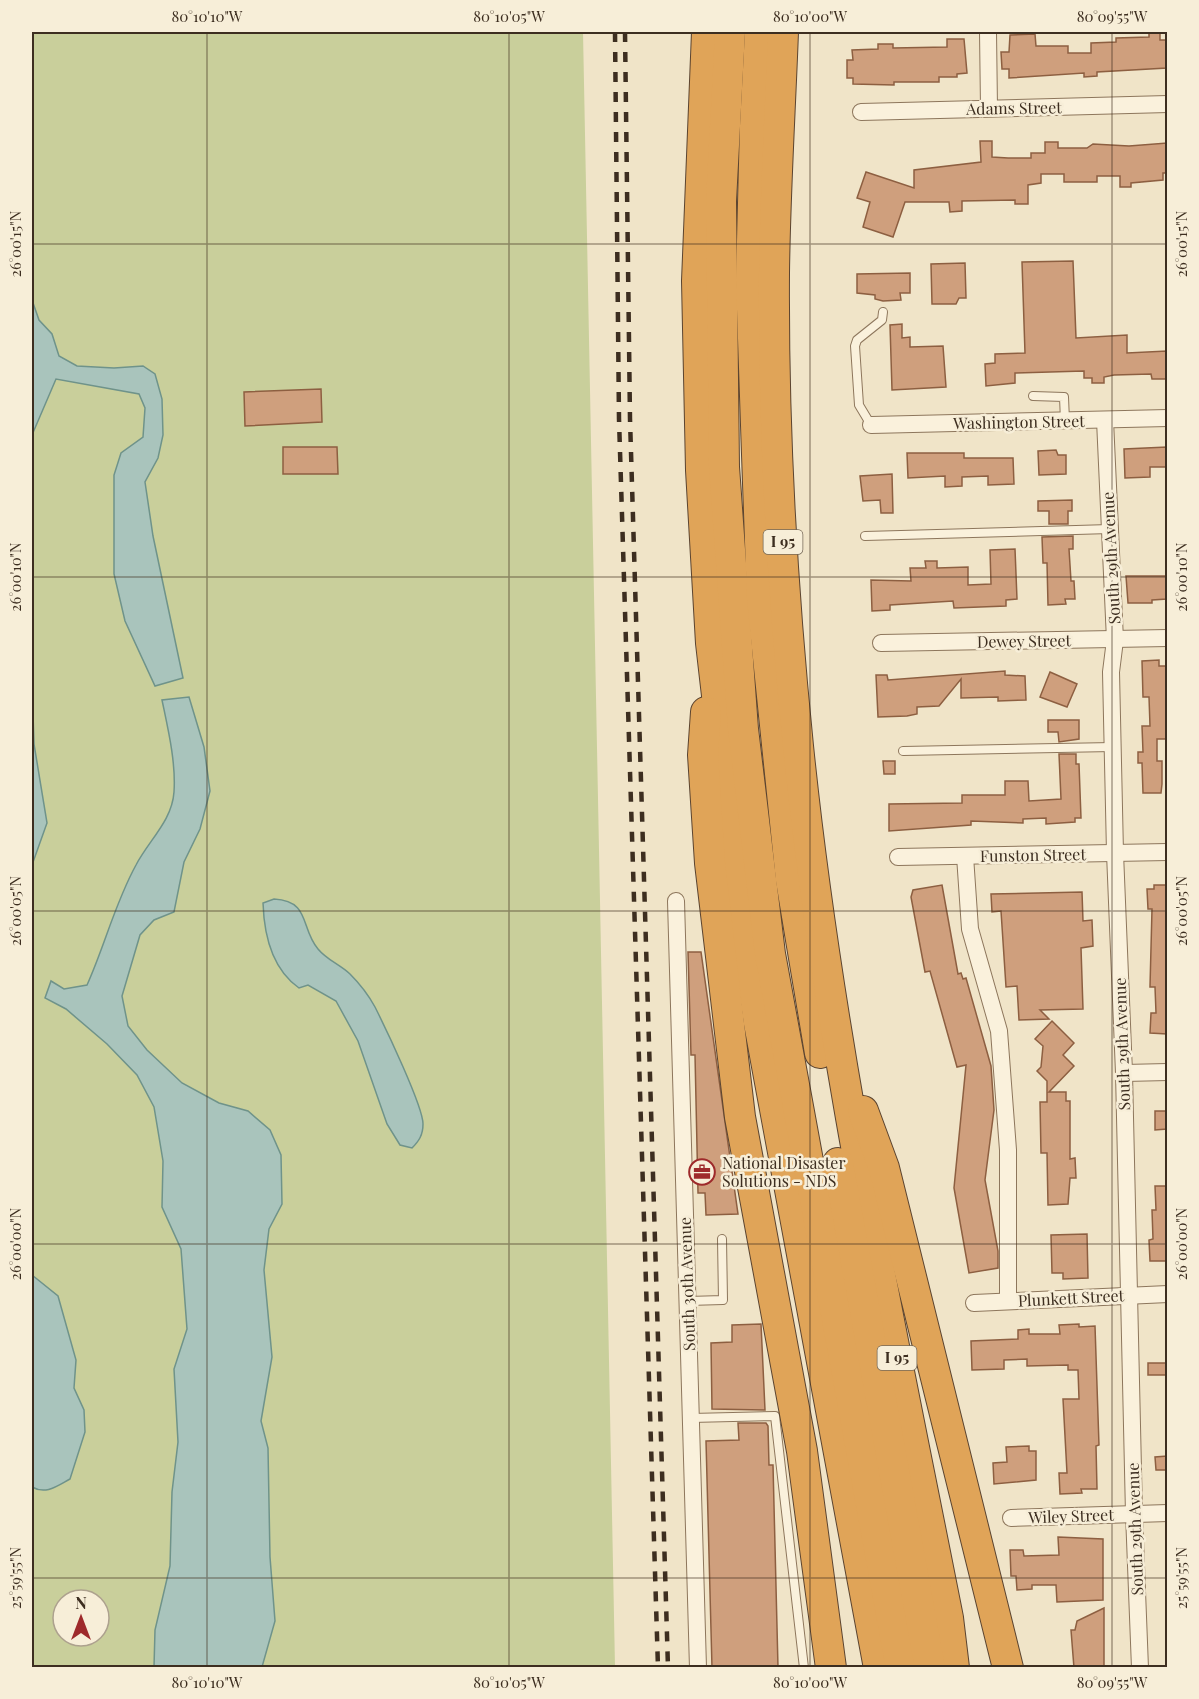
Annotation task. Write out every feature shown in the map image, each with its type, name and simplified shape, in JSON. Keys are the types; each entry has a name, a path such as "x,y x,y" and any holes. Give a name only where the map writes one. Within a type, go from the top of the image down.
{"highway":[{"path":"707,32 697,281 701,470 711,643 736,870 759,1023 879,1668"},
{"path":"730,32 721,201 724,467 743,729 770,954 901,1668"},
{"path":"760,32 754,126 751,280 762,599 791,880 848,1226 930,1668"},
{"name":"I 95","path":"783,32 774,273 779,485 798,749 839,1049 860,1175 948,1618 954,1668"},
{"path":"711,643 703,755 710,863 722,977 740,1117 802,1451 831,1668"},
{"path":"839,1049 884,1167 1008,1668"}],"street":[{"path":"987,32 989,108"},
{"name":"Adams Street","path":"861,112 1167,104"},
{"name":"Washington Street","path":"871,425 1167,418"},
{"name":"South 29th Avenue","path":"1105,420 1115,640 1111,672 1115,853 1124,1073 1134,1514 1140,1668"},
{"name":"Dewey Street","path":"881,643 1167,638"},
{"name":"Funston Street","path":"898,857 1167,852"},
{"path":"965,856 970,930 999,1031 1008,1149 1008,1301"},
{"name":"South 30th Avenue","path":"676,901 698,1668"},
{"path":"1124,1073 1167,1072"},
{"name":"Plunkett Street","path":"974,1303 1167,1294"},
{"name":"Wiley Street","path":"1011,1518 1167,1513"}],"lane":[{"path":"871,425 858,405 855,346 856,340 882,320 884,312"},
{"path":"1033,396 1064,398 1065,421"},
{"path":"866,536 1110,529"},
{"path":"903,751 1113,747"},
{"path":"688,1301 723,1300 722,1239"},
{"path":"691,1418 775,1416 804,1668"}],"green space":[{"path":"32,32 583,32 615,1667 32,1668"}],"water":[{"path":"32,300 39,320 52,334 59,356 77,366 114,368 143,366 155,374 162,399 163,435 158,458 145,482 153,536 183,678 155,686 125,621 114,574 114,475 121,453 143,437 145,408 139,394 56,379 32,435"},
{"path":"32,684 34,744 47,823 32,865"},
{"path":"189,697 204,747 210,791 200,829 184,862 174,912 154,920 140,935 122,996 128,1026 147,1050 182,1083 219,1103 248,1111 270,1130 281,1155 282,1204 269,1229 264,1270 272,1357 261,1421 268,1448 270,1557 275,1621 262,1667 154,1667 155,1630 170,1566 172,1492 178,1442 174,1369 187,1329 181,1249 162,1207 163,1161 154,1107 137,1075 107,1044 66,1009 45,998 51,981 64,989 87,985 129,879 141,856 165,821 172,802 173,757 162,700"},
{"path":"274,899 286,901 299,910 312,941 318,949 350,974 375,1007 403,1066 421,1115 422,1131 419,1140 412,1148 400,1145 387,1124 358,1041 336,1001 308,985 299,988 282,971 276,961 265,927 263,903"},
{"path":"32,1275 58,1296 76,1360 74,1388 84,1410 85,1432 70,1479 47,1490 32,1487"}],"building":[{"path":"1149,32 1160,32 1160,40 1167,40 1167,68 1097,72 1097,76 1084,77 1084,73 1009,78 1009,69 1002,69 1001,52 1009,52 1010,35 1035,34 1036,46 1068,46 1068,53 1091,53 1091,43 1116,42 1116,38 1149,37"},
{"path":"947,39 964,39 967,73 957,74 957,77 939,77 939,82 894,82 894,85 853,84 853,78 847,78 847,60 853,60 852,50 878,49 878,44 893,44 893,48 947,47"},
{"path":"980,141 992,141 992,157 1008,158 1031,158 1031,153 1045,153 1045,142 1058,142 1058,148 1087,148 1093,144 1129,146 1167,143 1167,173 1163,173 1163,180 1131,183 1131,187 1120,187 1120,176 1097,176 1097,182 1064,182 1064,174 1041,174 1041,183 1028,185 1028,204 1015,204 1015,200 962,201 962,211 950,212 949,202 905,202 893,237 863,227 870,202 857,198 866,172 914,188 914,170 981,162"},
{"path":"1073,261 1076,338 1127,335 1127,353 1167,351 1167,379 1152,379 1151,374 1114,375 1104,377 1104,383 1092,383 1092,378 1084,378 1084,371 1015,373 1015,383 986,386 985,364 995,363 995,354 1025,353 1022,262"},
{"path":"965,263 966,298 959,298 956,304 932,304 931,264"},
{"path":"910,273 910,293 900,293 901,300 883,301 875,299 875,295 857,293 857,274"},
{"path":"902,324 902,338 910,337 910,347 943,346 946,387 892,390 890,325"},
{"path":"321,389 322,422 245,426 244,392"},
{"path":"283,447 337,447 338,474 283,474"},
{"path":"1167,447 1167,467 1150,467 1150,477 1125,478 1124,449"},
{"path":"1056,450 1058,455 1066,455 1066,474 1039,475 1038,451"},
{"path":"907,453 964,453 964,458 1013,458 1014,484 988,485 988,476 962,477 962,486 945,487 945,476 908,478"},
{"path":"892,474 893,513 881,513 880,500 863,501 860,476"},
{"path":"1072,500 1072,511 1068,511 1068,524 1049,524 1049,511 1038,511 1038,501"},
{"path":"1073,536 1073,549 1069,549 1071,581 1074,581 1075,599 1065,599 1066,604 1048,605 1047,563 1043,563 1042,537"},
{"path":"1015,549 1017,599 1006,600 1006,606 954,608 953,601 890,605 890,610 872,611 871,580 911,581 910,568 926,568 925,561 937,561 937,568 968,567 968,585 991,584 990,550"},
{"path":"1126,576 1167,576 1167,599 1152,600 1152,603 1128,603"},
{"path":"1159,660 1159,666 1167,666 1167,739 1157,739 1157,761 1162,761 1161,793 1143,793 1142,763 1138,763 1138,752 1143,752 1142,726 1150,726 1149,697 1143,697 1142,661"},
{"path":"1005,671 1005,675 1025,676 1026,700 998,701 998,697 961,698 961,679 939,706 917,707 917,714 907,716 878,717 876,675 887,675 888,680"},
{"path":"1050,672 1077,684 1067,707 1040,697"},
{"path":"1048,720 1079,720 1079,739 1059,742 1058,732 1048,732"},
{"path":"1059,754 1076,754 1076,764 1079,764 1081,818 1075,818 1075,822 1046,824 1046,818 1023,819 1023,823 971,821 971,825 889,831 889,804 962,803 962,795 1005,795 1005,781 1028,781 1029,801 1061,799"},
{"path":"883,761 895,761 895,774 884,774"},
{"path":"942,885 958,974 961,973 963,979 966,978 991,1066 994,1110 985,1180 998,1251 998,1268 969,1273 954,1188 966,1065 957,1067 930,971 925,972 911,897 913,890"},
{"path":"1154,885 1166,885 1167,889 1167,1034 1150,1033 1151,1013 1156,1013 1155,987 1150,987 1152,909 1148,909 1147,889 1154,889"},
{"path":"1082,892 1083,921 1092,920 1093,946 1081,948 1083,1009 1040,1010 1049,1019 1019,1020 1017,986 1006,987 1001,911 992,912 991,894"},
{"path":"688,952 701,952 738,1214 706,1215 705,1193 698,1193 695,1055 691,1055"},
{"path":"1052,1021 1074,1043 1063,1055 1074,1066 1049,1092 1066,1092 1066,1101 1070,1101 1070,1159 1075,1158 1076,1178 1070,1178 1068,1204 1048,1205 1047,1153 1041,1153 1040,1102 1047,1102 1047,1081 1037,1071 1041,1067 1043,1046 1035,1039"},
{"path":"1155,1111 1167,1111 1167,1129 1155,1130"},
{"path":"1155,1186 1167,1186 1167,1261 1150,1261 1149,1240 1153,1239 1152,1210 1156,1210"},
{"path":"1087,1234 1088,1278 1063,1279 1063,1273 1052,1273 1051,1235"},
{"path":"761,1324 765,1410 712,1409 711,1343 732,1342 732,1325"},
{"path":"1079,1324 1079,1327 1095,1326 1099,1445 1096,1446 1097,1489 1081,1489 1082,1493 1060,1494 1059,1473 1067,1473 1063,1399 1079,1399 1078,1370 1068,1370 1068,1365 1027,1366 1027,1359 1004,1360 1004,1369 972,1370 971,1341 1018,1339 1018,1330 1029,1329 1029,1334 1060,1334 1059,1325"},
{"path":"1148,1363 1167,1363 1167,1375 1148,1375"},
{"path":"738,1423 766,1423 768,1426 769,1465 773,1465 778,1667 712,1668 706,1441 739,1440"},
{"path":"1029,1446 1029,1451 1036,1451 1036,1480 994,1484 993,1463 1007,1462 1006,1447"},
{"path":"1167,1456 1167,1470 1156,1470 1155,1457"},
{"path":"1058,1537 1103,1539 1103,1600 1057,1602 1056,1585 1032,1585 1032,1589 1017,1590 1016,1576 1011,1576 1010,1550 1023,1550 1024,1556 1059,1555"},
{"path":"1104,1608 1104,1666 1074,1668 1071,1630 1075,1630 1077,1621"}],"railway":[{"path":"615,32 619,419 658,1668"},
{"path":"625,32 630,419 668,1668"}],"place":[{"name":"National Disaster Solutions - NDS","path":"702,1172"}]}
